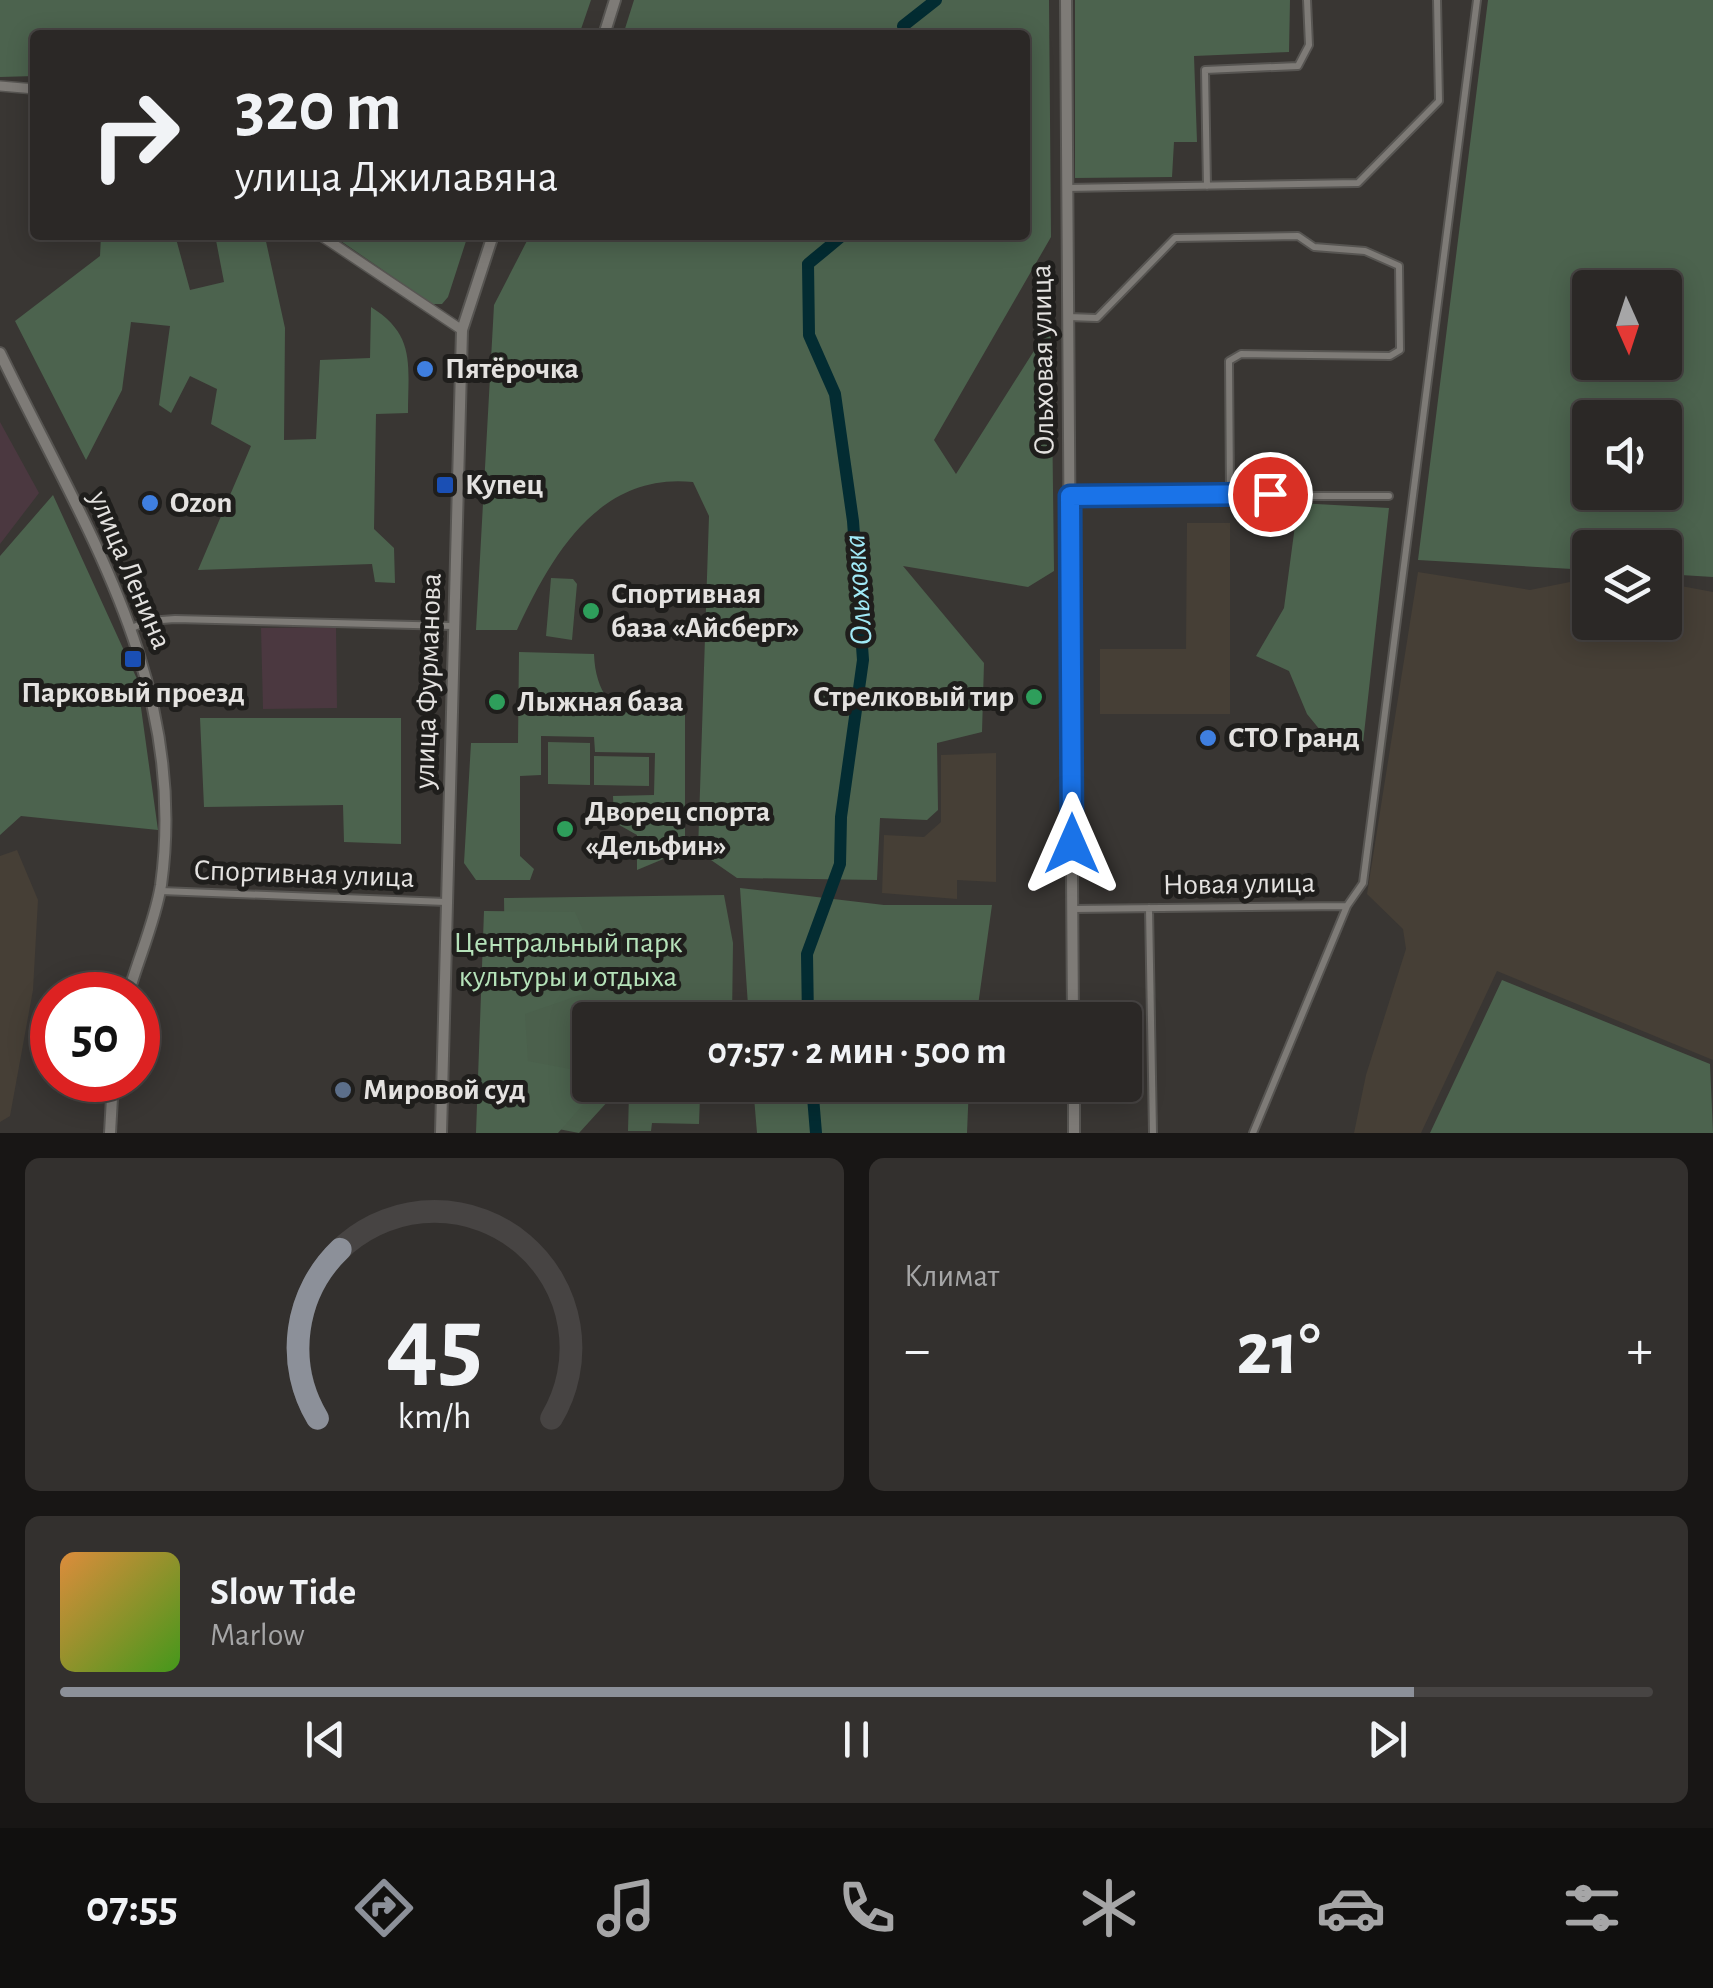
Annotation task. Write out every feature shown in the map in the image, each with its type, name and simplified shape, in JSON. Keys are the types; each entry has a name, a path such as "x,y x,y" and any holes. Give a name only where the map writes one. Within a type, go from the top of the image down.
{"main road":[{"path":"605,30 614,0"},
{"name":"Ольховая улица","path":"1066,0 1073,1002"},
{"name":"улица Фурманова","path":"441,1133 462,330 491,240"},
{"name":"улица Ленина","path":"0,353 78,507 132,628 164,760 166,812 160,891 135,972"},
{"path":"110,1133 112,1102"},
{"path":"1074,1102 1074,1133"}],"street":[{"path":"1206,186 1206,70 1298,66 1309,45 1307,0"},
{"path":"1066,188 1358,184 1438,100 1437,0"},
{"path":"1254,1133 1347,906 1364,884 1476,0"},
{"path":"0,86 30,88"},
{"path":"1068,317 1097,318 1174,238 1298,236 1314,247 1364,251 1399,266 1400,350 1390,356 1241,354 1229,361 1230,494"},
{"path":"327,240 462,330"},
{"path":"1070,496 1389,496"},
{"path":"132,628 148,621 174,619 454,626"},
{"name":"Спортивная улица","path":"160,891 446,902"},
{"name":"Новая улица","path":"1072,909 1347,906"},
{"path":"1149,908 1153,1133"}],"shaded area":[{"path":"0,422 39,493 0,544"},
{"path":"1187,523 1230,523 1230,714 1100,714 1100,649 1186,649"},
{"path":"1418,572 1530,590 1572,582 1572,640 1682,640 1682,586 1713,592 1713,1060 1497,971 1421,1133 1354,1133 1366,1075 1406,949 1403,929 1367,894"},
{"path":"336,627 337,708 263,709 261,628"},
{"path":"996,753 996,882 957,880 957,899 882,893 884,835 924,837 941,822 941,755"},
{"path":"17,850 38,900 30,1006 10,1116 0,1122 0,856"}],"green space":[{"path":"0,0 591,0 581,30 30,30 30,76 0,77"},
{"path":"634,0 1049,0 1051,237 934,440 956,474 1051,324 1054,571 1028,587 903,566 984,663 982,732 937,743 938,810 927,820 880,818 877,880 737,878 698,851 709,516 693,482 660,482 605,505 582,524 563,548 517,630 476,630 494,305 527,240 1030,240 1030,30 625,30"},
{"path":"1075,0 1290,0 1289,52 1194,56 1197,142 1174,142 1172,177 1075,178"},
{"path":"1488,0 1713,0 1713,577 1682,575 1682,530 1572,530 1572,569 1418,560"},
{"path":"101,240 176,240 190,290 224,282 216,240 266,240 285,328 284,440 316,439 320,360 370,358 371,307 396,329 406,352 408,413 376,414 374,529 394,548 395,583 375,582 372,564 198,570 251,446 211,424 217,389 190,376 171,413 159,405 170,326 131,322 122,390 86,460 15,321 100,256"},
{"path":"339,240 466,240 448,297 442,304 432,304"},
{"path":"53,495 137,679 158,830 21,816 0,835 0,556"},
{"path":"1298,503 1389,508 1362,752 1338,752 1307,714 1289,671 1256,656 1284,608"},
{"path":"551,578 573,579 577,584 572,640 546,636"},
{"path":"519,652 594,654 602,690 611,703 636,714 668,706 685,695 685,850 637,870 637,835 614,822 613,796 654,795 655,753 595,752 594,737 541,736 541,775 520,776 520,856 534,869 530,880 476,880 464,863 471,743 518,743"},
{"path":"200,718 401,718 401,844 344,842 343,805 204,807"},
{"path":"548,742 590,743 590,785 548,784"},
{"path":"594,756 649,757 649,786 594,785"},
{"path":"740,888 884,905 992,905 979,1002 748,1002"},
{"name":"Центральный парк культуры и отдыха","path":"724,895 733,943 732,1002 572,1002 572,1102 607,1102 579,1133 507,1119 504,898"},
{"path":"484,911 575,912 590,946 589,992 525,1014 528,1061 572,1069 572,1102 585,1102 558,1133 476,1133"},
{"path":"1502,980 1710,1064 1713,1133 1430,1133"},
{"path":"629,1102 700,1102 699,1124 652,1123 651,1131 628,1131"},
{"path":"754,1102 968,1102 967,1133 757,1133"}],"waterway":[{"name":"Ольховка","path":"904,30 903,26 936,0"},
{"name":"Ольховка","path":"808,1002 807,954 840,864 841,817 863,660 853,521 835,394 809,335 808,264 837,240"},
{"name":"Ольховка","path":"813,1102 816,1133"}],"place":[{"name":"Пятёрочка","path":"425,369"},
{"name":"Купец","path":"445,485"},
{"name":"Ozon","path":"150,503"},
{"name":"Спортивная база «Айсберг»","path":"591,611"},
{"name":"Парковый проезд","path":"133,659"},
{"name":"Стрелковый тир","path":"1034,697"},
{"name":"Лыжная база","path":"497,702"},
{"name":"СТО Гранд","path":"1208,738"},
{"name":"Дворец спорта «Дельфин»","path":"565,829"},
{"name":"Мировой суд","path":"343,1090"}],"route":[{"path":"1072,844 1070,496 1270,494"}]}
